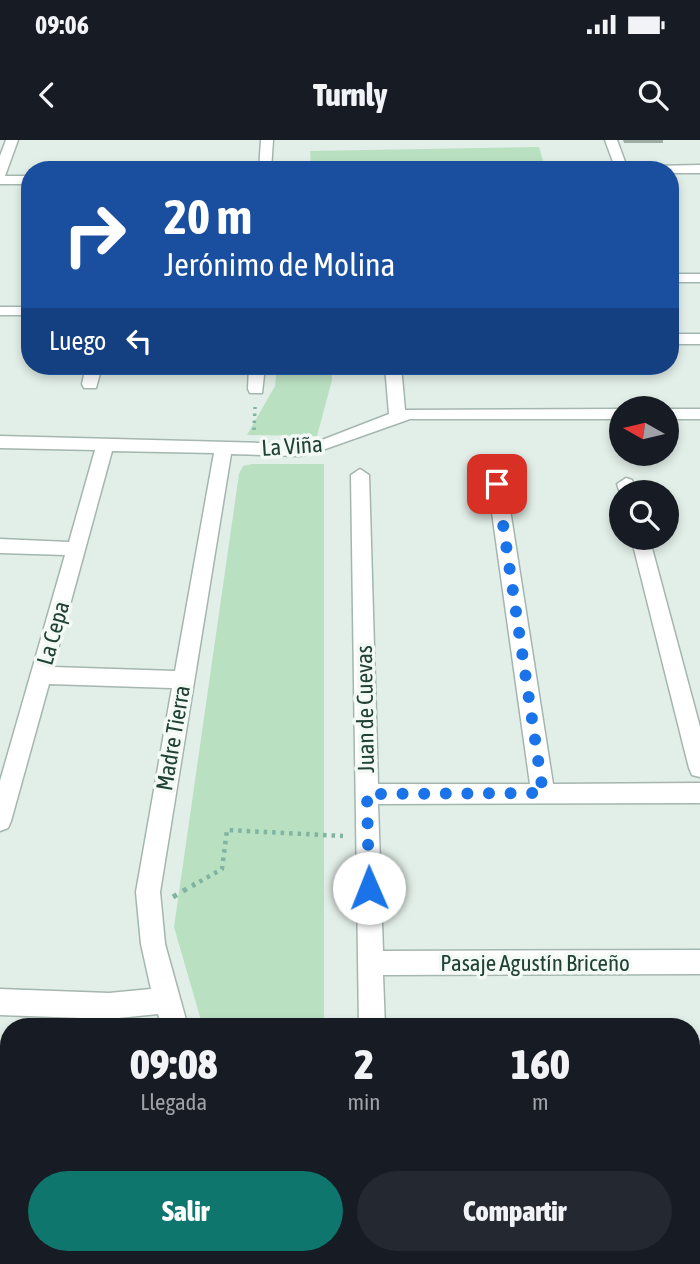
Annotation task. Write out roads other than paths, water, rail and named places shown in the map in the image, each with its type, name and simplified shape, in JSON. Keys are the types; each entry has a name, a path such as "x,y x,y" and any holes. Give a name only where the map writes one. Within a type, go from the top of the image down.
{"street":[{"path":"0,174 12,140"},
{"path":"266,161 267,140"},
{"path":"611,140 619,161"},
{"path":"679,169 700,169"},
{"path":"0,180 21,180"},
{"path":"679,278 700,278"},
{"path":"0,311 21,311"},
{"path":"679,339 700,339"},
{"path":"90,384 92,375"},
{"path":"256,389 257,375"},
{"path":"394,375 397,416"},
{"name":"La Viña","path":"0,442 299,450 323,446 397,416 609,414"},
{"path":"679,414 700,414"},
{"name":"La Cepa","path":"0,821 105,445"},
{"name":"Madre Tierra","path":"172,1018 155,961 148,912 150,872 223,448"},
{"name":"Juan de Cuevas","path":"360,475 372,1018"},
{"path":"497,484 543,793"},
{"path":"0,546 76,549"},
{"path":"643,550 700,768"},
{"path":"41,675 183,680"},
{"path":"367,794 700,793"},
{"name":"Pasaje Agustín Briceño","path":"370,963 700,962"},
{"path":"0,1002 109,1006 167,1000"}]}
